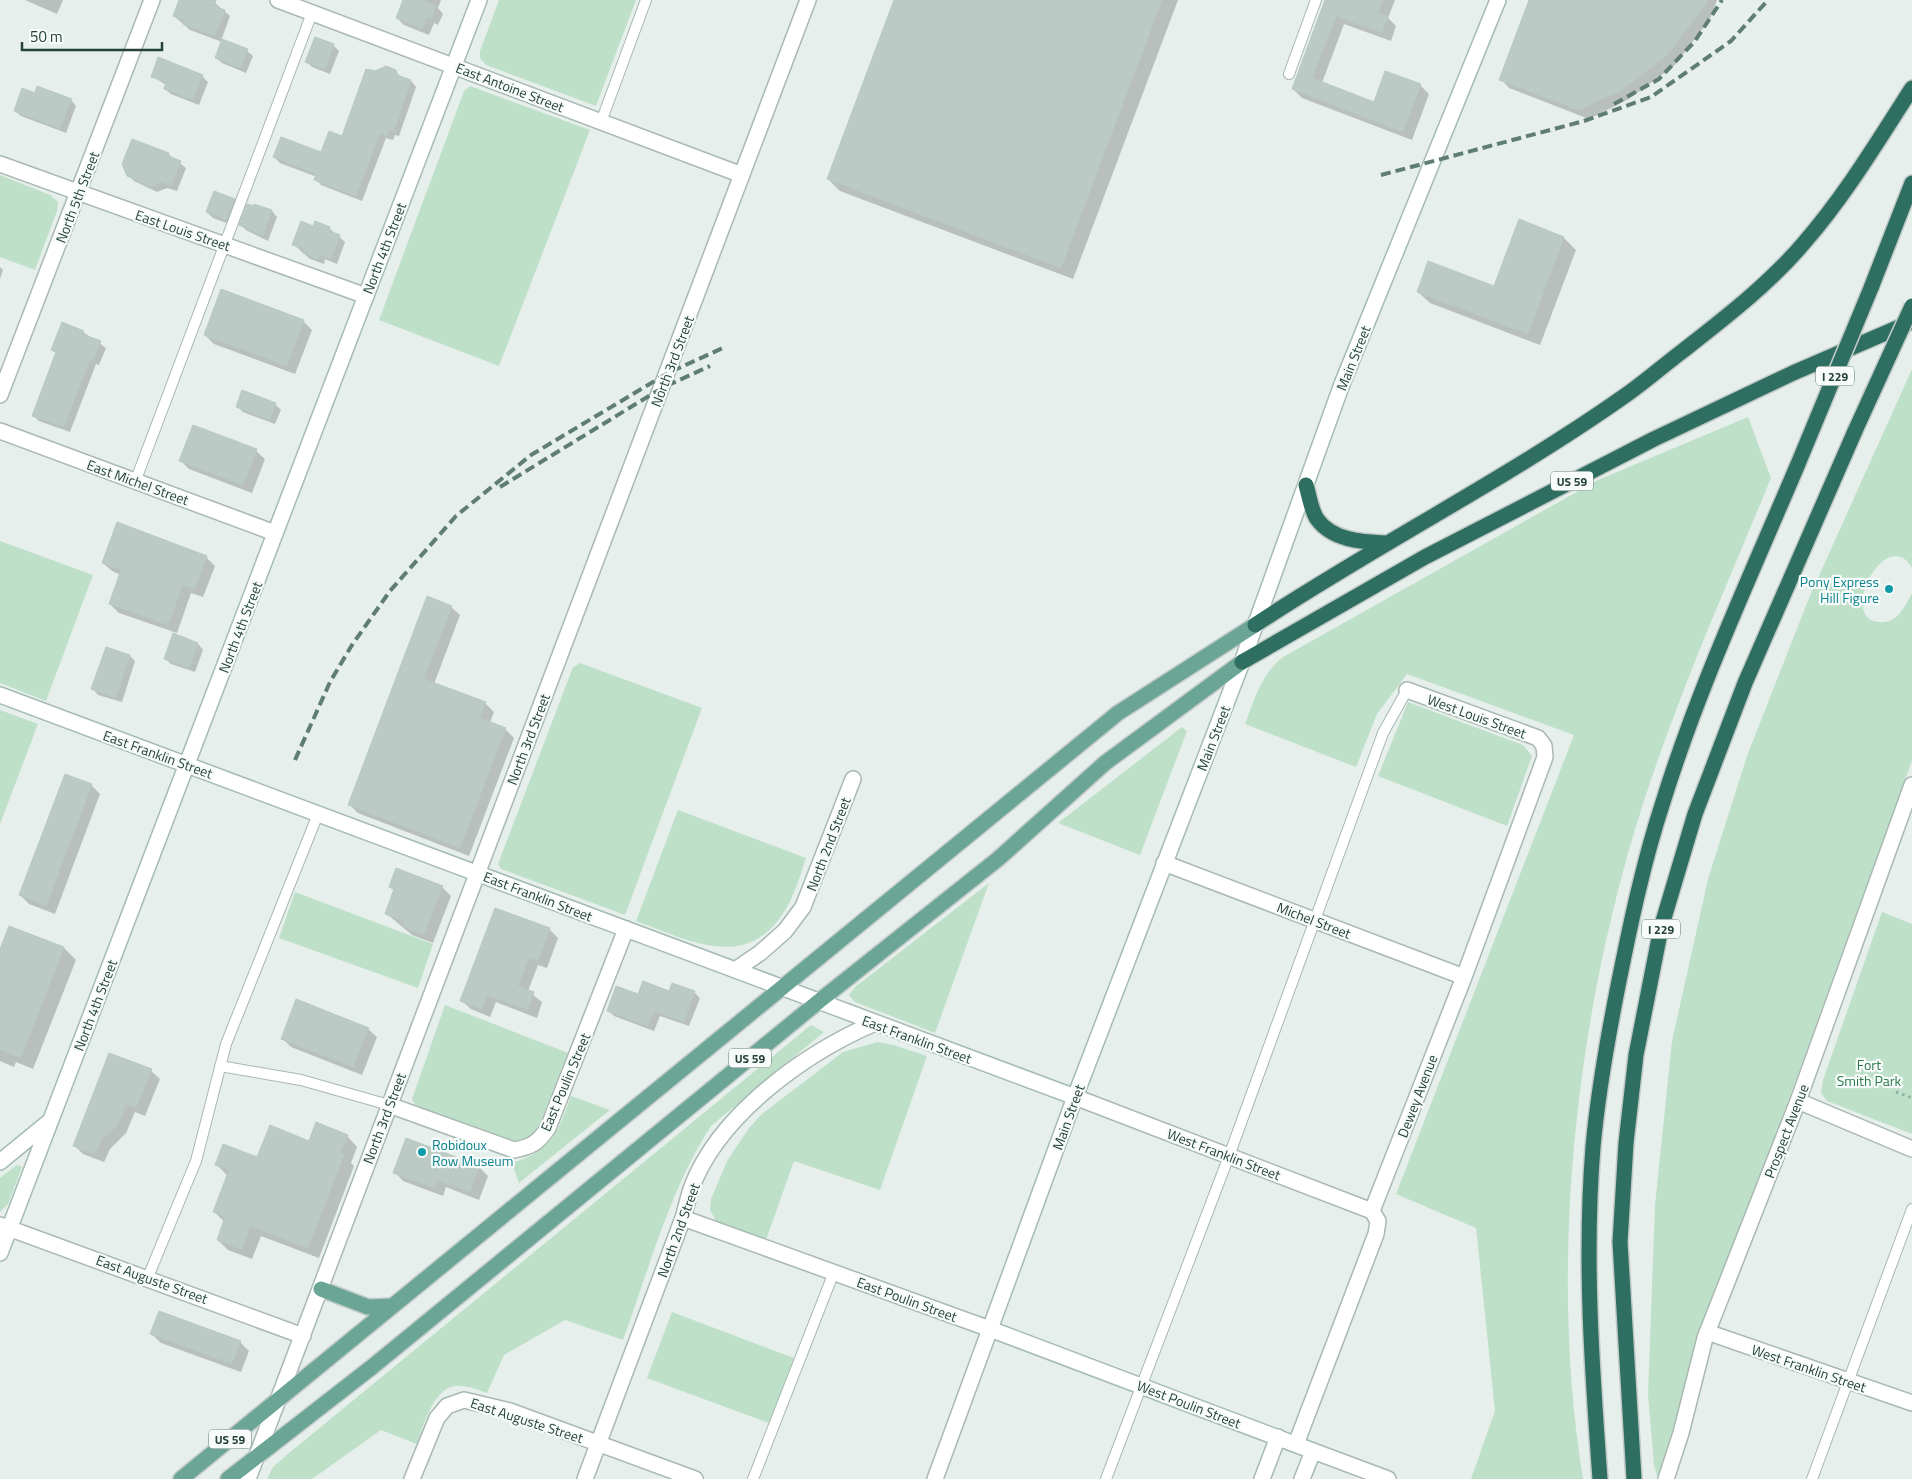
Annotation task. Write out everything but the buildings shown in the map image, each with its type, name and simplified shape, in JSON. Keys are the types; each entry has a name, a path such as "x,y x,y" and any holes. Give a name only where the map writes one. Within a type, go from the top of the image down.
{"highway":[{"name":"US 59","path":"1254,625 1326,578 1518,465 1626,394 1760,287 1803,244 1854,178 1912,88"},
{"name":"I 229","path":"1600,1479 1592,1355 1588,1248 1593,1148 1609,1034 1631,922 1662,802 1709,674 1871,288 1912,183"},
{"name":"I 229","path":"1634,1479 1620,1242 1626,1143 1636,1055 1661,928 1695,814 1745,683 1912,306"},
{"name":"US 59","path":"1242,662 1425,557 1645,443 1793,373 1912,322"},
{"path":"1306,485 1316,518 1331,531 1355,542 1385,543"}],"main road":[{"name":"US 59","path":"181,1479 1118,713 1254,625"},
{"name":"US 59","path":"228,1479 380,1360 818,1002 998,858 1106,763 1242,662"},
{"path":"321,1289 368,1307 392,1306"}],"street":[{"name":"North 5th Street","path":"0,394 152,0"},
{"name":"East Antoine Street","path":"278,0 742,175"},
{"name":"North 4th Street","path":"0,1253 5,1226 51,1120 479,0"},
{"name":"North 3rd Street","path":"248,1479 280,1399 389,1105 808,0"},
{"name":"Main Street","path":"935,1479 1075,1097 1242,662 1342,384 1498,0"},
{"name":"East Louis Street","path":"0,164 366,296"},
{"name":"East Michel Street","path":"0,431 275,533"},
{"name":"West Louis Street","path":"1407,690 1538,738 1544,746"},
{"name":"East Franklin Street","path":"0,695 1075,1097"},
{"name":"Dewey Avenue","path":"1372,1211 1464,977 1546,757 1544,746"},
{"name":"North 2nd Street","path":"735,970 760,953 785,931 803,907 853,778"},
{"name":"Prospect Avenue","path":"1666,1479 1681,1433 1707,1332 1798,1101 1912,785"},
{"name":"Michel Street","path":"1164,863 1464,977"},
{"name":"East Poulin Street","path":"389,1105 514,1150 530,1148 540,1141 548,1128 626,929"},
{"name":"North 2nd Street","path":"585,1479 683,1218 692,1187 713,1148 732,1123 756,1100 801,1064 844,1036 875,1023"},
{"name":"West Franklin Street","path":"1075,1097 1372,1211"},
{"path":"1798,1101 1912,1150"},
{"path":"0,1162 51,1120"},
{"path":"1296,1444 1376,1234 1378,1221 1372,1211"},
{"name":"East Poulin Street","path":"683,1218 990,1329"},
{"name":"East Auguste Street","path":"5,1226 148,1277 303,1336"},
{"name":"West Poulin Street","path":"990,1329 1388,1479"},
{"name":"West Franklin Street","path":"1707,1332 1912,1403"},
{"name":"East Auguste Street","path":"412,1479 437,1418 447,1406 464,1400 510,1411 695,1479"},
{"path":"1262,1479 1278,1438"},
{"path":"1302,1479 1313,1451"}],"lane":[{"path":"601,122 646,0"},
{"path":"1289,74 1316,0"},
{"path":"135,482 312,13"},
{"path":"1106,1479 1229,1156 1383,733 1407,690"},
{"path":"148,1277 196,1161 226,1044 318,814"},
{"path":"220,1066 301,1080 389,1105"},
{"path":"1812,1479 1912,1209"},
{"path":"753,1479 834,1272"}],"path":[{"path":"1896,1092 1912,1098"}],"green space":[{"path":"499,0 636,0 596,106 486,65 480,58 480,51"},
{"path":"470,86 590,130 499,366 379,320 464,91"},
{"path":"0,175 50,195 58,202 57,211 35,270 0,257"},
{"path":"1912,369 1912,568 1901,557 1889,557 1878,566 1869,579 1863,595 1863,609 1869,619 1889,621 1898,615 1912,593 1912,761 1691,1368 1662,1479 1658,1479 1654,1465 1648,1395 1655,1205 1672,1041 1708,879 1747,756 1809,598"},
{"path":"1748,417 1771,478 1687,682 1642,807 1619,886 1600,969 1585,1054 1575,1140 1569,1226 1568,1312 1573,1397 1583,1479 1471,1479 1495,1411 1476,1228 1396,1194 1574,735 1407,674 1377,714 1356,767 1245,724 1264,679 1283,657 1598,480"},
{"path":"0,541 93,575 46,701 0,683"},
{"path":"580,663 702,708 625,915 501,869 498,864 573,667"},
{"path":"1408,702 1523,745 1532,756 1507,826 1378,776"},
{"path":"0,710 38,724 0,824"},
{"path":"1182,727 1187,731 1140,855 1058,823"},
{"path":"678,810 806,858 788,906 769,930 752,941 734,946 715,946 676,936 636,921"},
{"path":"989,883 935,1033 855,1002 849,995 855,987"},
{"path":"295,892 433,944 418,988 279,938"},
{"name":"Fort Smith Park","path":"1882,912 1912,924 1912,1134 1827,1101 1821,1093 1823,1080"},
{"path":"445,1005 568,1053 539,1126 528,1139 513,1141 416,1106 412,1099"},
{"path":"811,1025 824,1032 711,1126 697,1150 672,1203 623,1340 565,1320 504,1355 487,1393 471,1387 461,1386 452,1387 444,1391 432,1407 417,1444 381,1430 312,1479 267,1479 273,1467 289,1453"},
{"path":"877,1042 894,1045 927,1056 880,1190 794,1161 766,1240 716,1221 710,1210 711,1199 727,1161 749,1128 762,1114 843,1052"},
{"path":"571,1096 610,1110 519,1183 512,1163 537,1152 552,1139 562,1121"},
{"path":"17,1165 22,1167 8,1204 0,1212 0,1178"},
{"path":"672,1312 794,1358 769,1423 647,1378"}],"railway":[{"path":"1614,104 1659,79 1695,41 1722,0"},
{"path":"1381,175 1584,121 1651,97 1731,41 1768,0"},
{"path":"295,760 330,682 352,645 390,591 456,516 531,455 668,373 725,347"},
{"path":"500,487 662,388 710,366"}],"place":[{"name":"Pony Express Hill Figure","path":"1889,589"},
{"name":"Robidoux Row Museum","path":"422,1152"}]}
